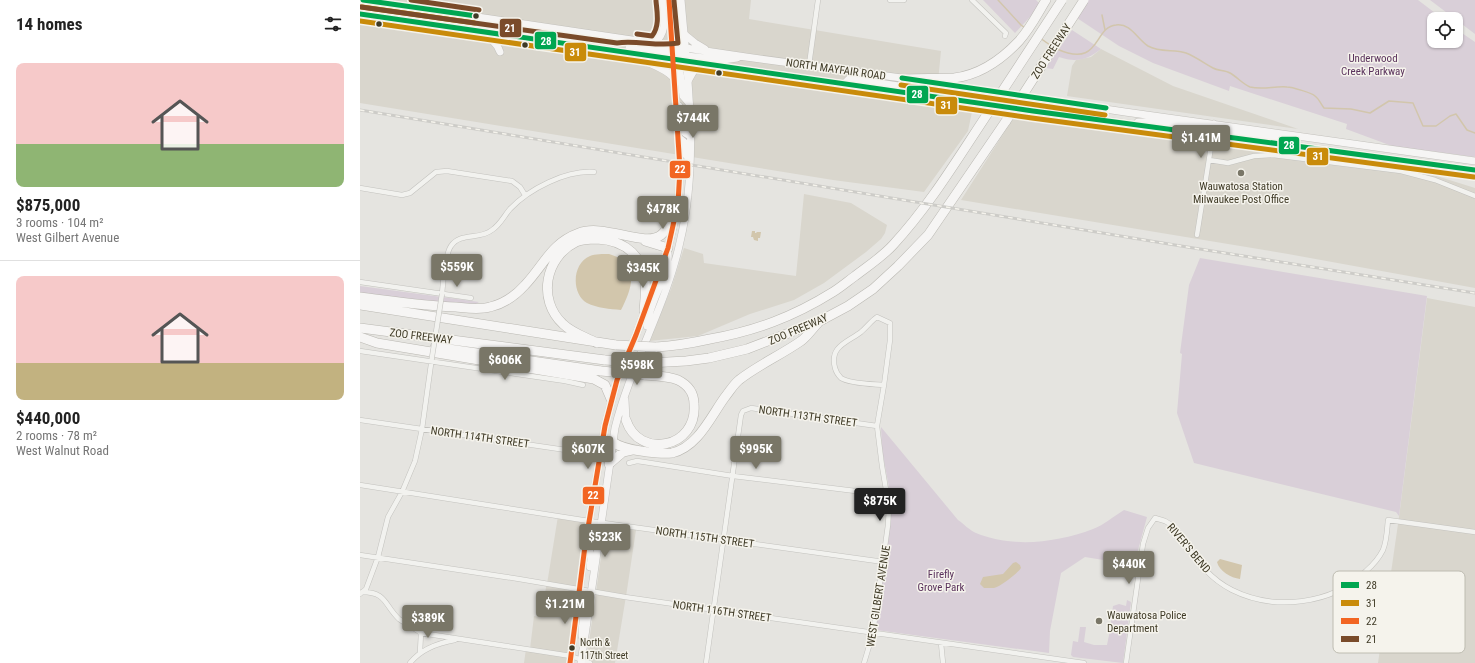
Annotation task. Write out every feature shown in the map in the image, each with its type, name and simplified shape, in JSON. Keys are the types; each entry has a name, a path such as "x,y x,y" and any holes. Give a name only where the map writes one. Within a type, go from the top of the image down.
{"highway":[{"path":"905,79 954,78 973,73 992,63 1020,40 1046,0"},
{"name":"ZOO FREEWAY","path":"360,306 597,343 656,347 730,336 760,328 779,320 834,292 887,251 910,225 933,196 1062,0"},
{"name":"ZOO FREEWAY","path":"360,328 605,360 649,363 686,361 724,356 747,349 820,321 848,306 872,289 898,266 928,235 959,192 1084,0"},
{"path":"630,236 650,239 657,237 665,231 676,215"},
{"path":"360,297 423,306 474,308 491,307 516,294 527,284 555,247 579,232 606,230 668,248"},
{"path":"597,343 572,331 562,323 553,312 548,302 546,288 552,266 560,254 572,245 581,240 587,239 604,240 621,244 628,249 640,263 644,273 646,289 644,311"},
{"path":"612,442 634,450 670,453 690,444 701,432 739,380 760,365 802,340 820,321"},
{"path":"360,337 377,344 594,379 607,387 611,399"},
{"path":"360,337 601,371 676,379 689,388 694,396 695,409 693,421 686,433 677,440 667,443 652,444 640,439 634,433 626,420"},
{"path":"609,464 623,452 634,450"}],"main road":[{"name":"NORTH MAYFAIR ROAD","path":"363,0 654,44 706,64 844,83 1033,112 1475,170"},
{"path":"654,44 661,36 663,30 663,0"},
{"path":"581,661 592,592 612,442 625,392 670,277 678,252 688,199 690,136 688,81 679,53 669,0"},
{"path":"674,0 683,96 689,102"},
{"path":"570,659 589,521 611,399 668,248 676,215 680,181 674,78 684,34 681,0"},
{"path":"360,8 380,11 392,4"},
{"name":"NORTH MAYFAIR ROAD","path":"360,14 617,50 679,53 710,52 809,65 1475,161"},
{"path":"421,22 434,20 453,21 496,28 503,27 513,22"},
{"path":"475,30 494,41 498,45 500,52"},
{"path":"502,34 506,31 516,31 563,38 611,37"},
{"path":"684,34 710,52"},
{"path":"617,50 666,71 674,78"},
{"path":"679,53 723,60 746,57"},
{"path":"688,81 696,67 706,64"},
{"path":"844,83 849,79 853,79 905,87 951,85"},
{"path":"676,100 681,111 685,133 690,136"},
{"path":"1033,112 1036,107 1042,106 1085,113 1101,108"},
{"path":"1120,123 1151,122 1205,130 1211,128 1214,124"},
{"path":"1213,136 1220,132 1275,139 1311,138"},
{"path":"678,138 684,142 686,155 690,160"},
{"path":"668,248 678,252"},
{"path":"647,335 648,322 652,307 669,258 668,248"},
{"path":"625,392 626,420"},
{"path":"606,422 608,436 612,442"},
{"path":"587,538 591,559 588,583 592,592"},
{"path":"580,590 585,599 582,622 584,645"}],"street":[{"path":"809,65 818,0"},
{"path":"890,0 904,0"},
{"path":"972,0 1001,27 1006,33 1005,36"},
{"path":"1197,235 1214,124"},
{"path":"1209,160 1228,163 1254,156 1273,155 1394,170 1435,180 1475,196"},
{"path":"360,188 402,195 410,193 436,172 447,171 512,181 520,187 526,195"},
{"path":"361,593 366,589 378,557 388,517 402,492 415,461 422,429 447,256 450,246 463,237 477,236 492,231 510,210 526,195 541,186 577,172 594,172"},
{"path":"360,282 471,298"},
{"name":"WEST GILBERT AVENUE","path":"864,663 873,633 884,562 889,507 877,426 884,385 890,340 890,323 877,317 871,321 863,331 838,347 834,353 833,363 836,372 840,377 847,380 884,385"},
{"path":"360,351 432,359 583,385"},
{"name":"NORTH 113TH STREET","path":"733,476 741,415 745,409 751,408 877,426"},
{"name":"NORTH 114TH STREET","path":"360,420 600,455"},
{"path":"629,463 636,461 644,462 733,476 888,496"},
{"path":"706,663 733,476"},
{"name":"NORTH 115TH STREET","path":"360,486 589,521 884,562"},
{"name":"RIVER'S BEND","path":"1126,663 1143,544 1148,528 1155,518 1165,520 1170,524 1201,566 1222,584 1232,590 1255,598 1285,602 1304,601 1333,593"},
{"name":"RIVER'S BEND","path":"1366,571 1372,566 1381,553 1386,538 1388,520 1475,532"},
{"name":"NORTH 116TH STREET","path":"360,555 520,579 592,592 1084,663"},
{"path":"361,593 370,592 385,599 400,619 421,633 590,663"},
{"path":"420,652 421,633"},
{"path":"410,663 420,652 441,642 458,639"},
{"path":"942,643 942,663"}],"shaded area":[{"path":"360,0 751,0 749,19 941,51 936,102 973,107 968,131 924,192 833,180 360,103"},
{"path":"1101,49 1173,86 1298,129 1067,96 1072,66 1076,60 1091,57"},
{"path":"1016,114 1411,168 1475,188 1475,288 1288,254 961,200"},
{"path":"804,194 851,203 887,225 885,233 881,239 866,252 824,283 794,300 750,314 698,336 649,341 671,289 684,248 703,254 704,263 796,276"},
{"path":"752,231 755,231 755,233 761,232 758,241 751,237"},
{"path":"609,254 626,263 630,270 631,285 621,310 608,309 587,303 578,293 576,286 577,272 584,260 592,255"},
{"path":"1427,298 1475,307 1475,663 1378,663 1379,653 1465,653 1465,571 1391,571"},
{"path":"558,516 589,521 570,663 524,663 526,649 530,649 534,616 540,617"},
{"path":"607,527 636,530 627,590 615,663 586,663 605,529"},
{"path":"1220,559 1242,565 1240,579 1229,576 1220,568 1217,562"},
{"path":"1016,562 1021,568 1000,585 994,588 984,588 980,584 983,577 1003,574 1013,563"}],"green space":[{"path":"983,0 1036,0 1041,5 1015,33"},
{"name":"Underwood Creek Parkway","path":"1088,0 1418,0 1434,12 1427,12 1427,48 1463,48 1463,34 1475,42 1475,157 1392,146 1346,129 1347,124 1230,86 1229,91 1153,63 1119,46 1077,18"},
{"path":"1430,0 1475,0 1475,34 1463,25 1463,12 1446,12"},
{"path":"1072,30 1101,49 1091,56 1076,60 1059,57 1053,69 1046,68"},
{"path":"1200,258 1427,296 1399,516 1396,512 1194,463 1177,413 1182,354 1180,353 1189,285"},
{"path":"360,286 479,302 469,308 360,299"},
{"name":"Firefly Grove Park","path":"881,427 958,520 973,532 990,538 1004,541 1034,542 1064,538 1093,529 1124,510 1147,517 1134,565 1085,557 1061,573 1050,631 1049,653 876,630 886,555 891,498 882,450"},
{"path":"1127,600 1131,602 1123,663 1073,657 1071,655 1073,641 1078,642 1080,627 1086,627 1084,642 1094,645 1107,645 1113,606 1119,604 1126,606"}],"waterway":[{"path":"998,0 1025,28"},
{"path":"1102,15 1105,30"},
{"path":"1057,49 1071,54 1082,54 1089,51 1103,32 1109,27 1116,25 1126,26 1148,46 1162,50 1186,53 1215,69 1230,73 1250,87 1290,87 1313,95 1318,99 1324,108 1351,109 1370,113 1389,101 1413,103 1423,126 1436,126 1450,116 1456,114 1467,130 1475,133"},
{"path":"1040,38 1050,45"}],"railway":[{"path":"360,110 1181,246 1475,293"}],"transit line":[{"name":"28","path":"363,0 476,16"},
{"name":"21","path":"411,0 479,10"},
{"name":"22","path":"570,663 585,546 605,426 617,380 636,335 668,248 678,203 680,169 669,0"},
{"name":"21","path":"637,34 652,36 655,32 657,19 656,1"},
{"name":"21","path":"361,7 617,43 632,42 670,44 678,43 674,1"},
{"name":"31","path":"362,7 475,23"},
{"name":"28","path":"360,14 1033,111 1475,170"},
{"name":"31","path":"360,21 1032,118 1474,177"},
{"name":"28","path":"902,78 1106,108"},
{"name":"31","path":"901,85 1105,115"}],"place":[{"name":"Wauwatosa Station Milwaukee Post Office","path":"1241,173"},
{"name":"Wauwatosa Police Department","path":"1099,621"},
{"name":"North & 117th Street","path":"572,648"}]}
